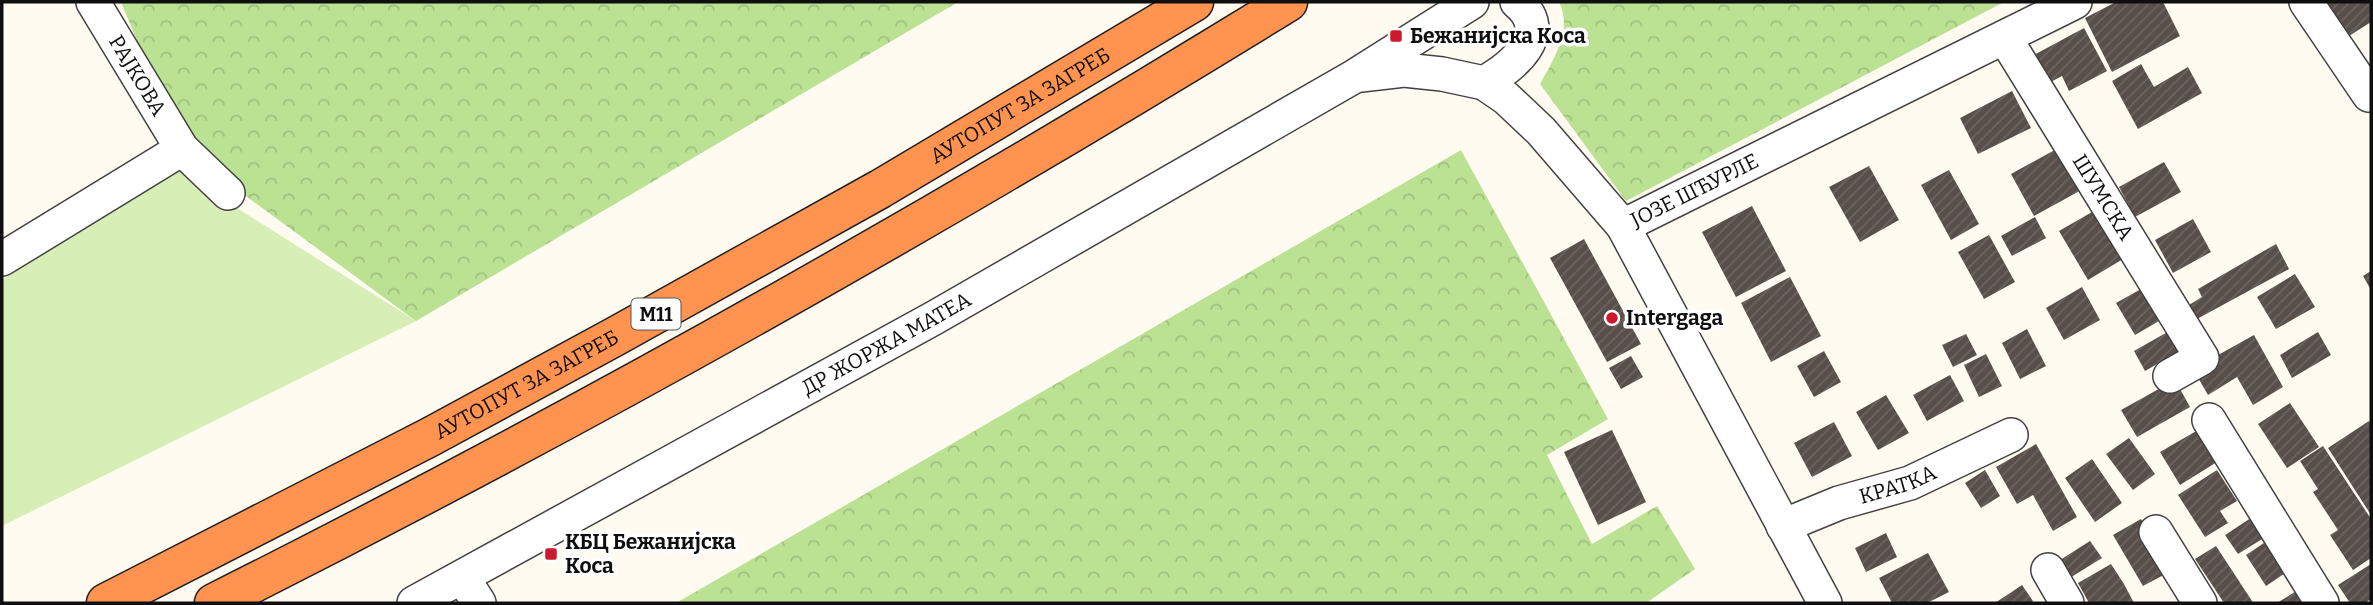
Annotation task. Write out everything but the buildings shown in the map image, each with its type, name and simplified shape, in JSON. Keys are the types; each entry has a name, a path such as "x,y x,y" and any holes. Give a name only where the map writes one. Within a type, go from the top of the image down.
{"highway":[{"name":"АУТОПУТ ЗА ЗАГРЕБ","path":"106,603 430,437 616,336 880,189 1194,2"},
{"name":"M11","path":"215,603 499,456 693,350 1077,130 1289,2"}],"street":[{"name":"РАЈКОВА","path":"93,2 183,149 228,193"},
{"name":"ДР ЖОРЖА МАТЕА","path":"414,603 471,590 934,318 1355,76 1472,2"},
{"path":"1484,83 1507,70 1529,43 1531,22 1527,12 1517,2"},
{"name":"ЈОЗЕ ШЋУРЛЕ","path":"1825,603 1623,226 2075,2"},
{"path":"2306,2 2369,95"},
{"name":"ШУМСКА","path":"2004,38 2202,358 2170,376"},
{"path":"1355,76 1404,69 1484,83 1506,98 1541,131 1623,226"},
{"path":"2,260 183,149"},
{"path":"2209,420 2322,603"},
{"name":"КРАТКА","path":"1783,526 1839,503 1910,483 2011,435"},
{"path":"2156,532 2200,603"},
{"path":"2048,570 2067,603"}],"green space":[{"path":"121,2 958,2 416,321 182,149"},
{"path":"1559,2 2004,2 1626,201 1540,84 1556,54 1563,33 1563,12"},
{"path":"1461,150 1608,419 1547,455 1592,544 1657,506 1695,569 1646,603 676,603"},
{"path":"177,170 416,321 2,526 2,280"}],"place":[{"name":"Бежанијска Коса","path":"1396,36"},
{"name":"Intergaga","path":"1612,318"},
{"name":"КБЦ Бежанијска Коса","path":"551,554"}]}
